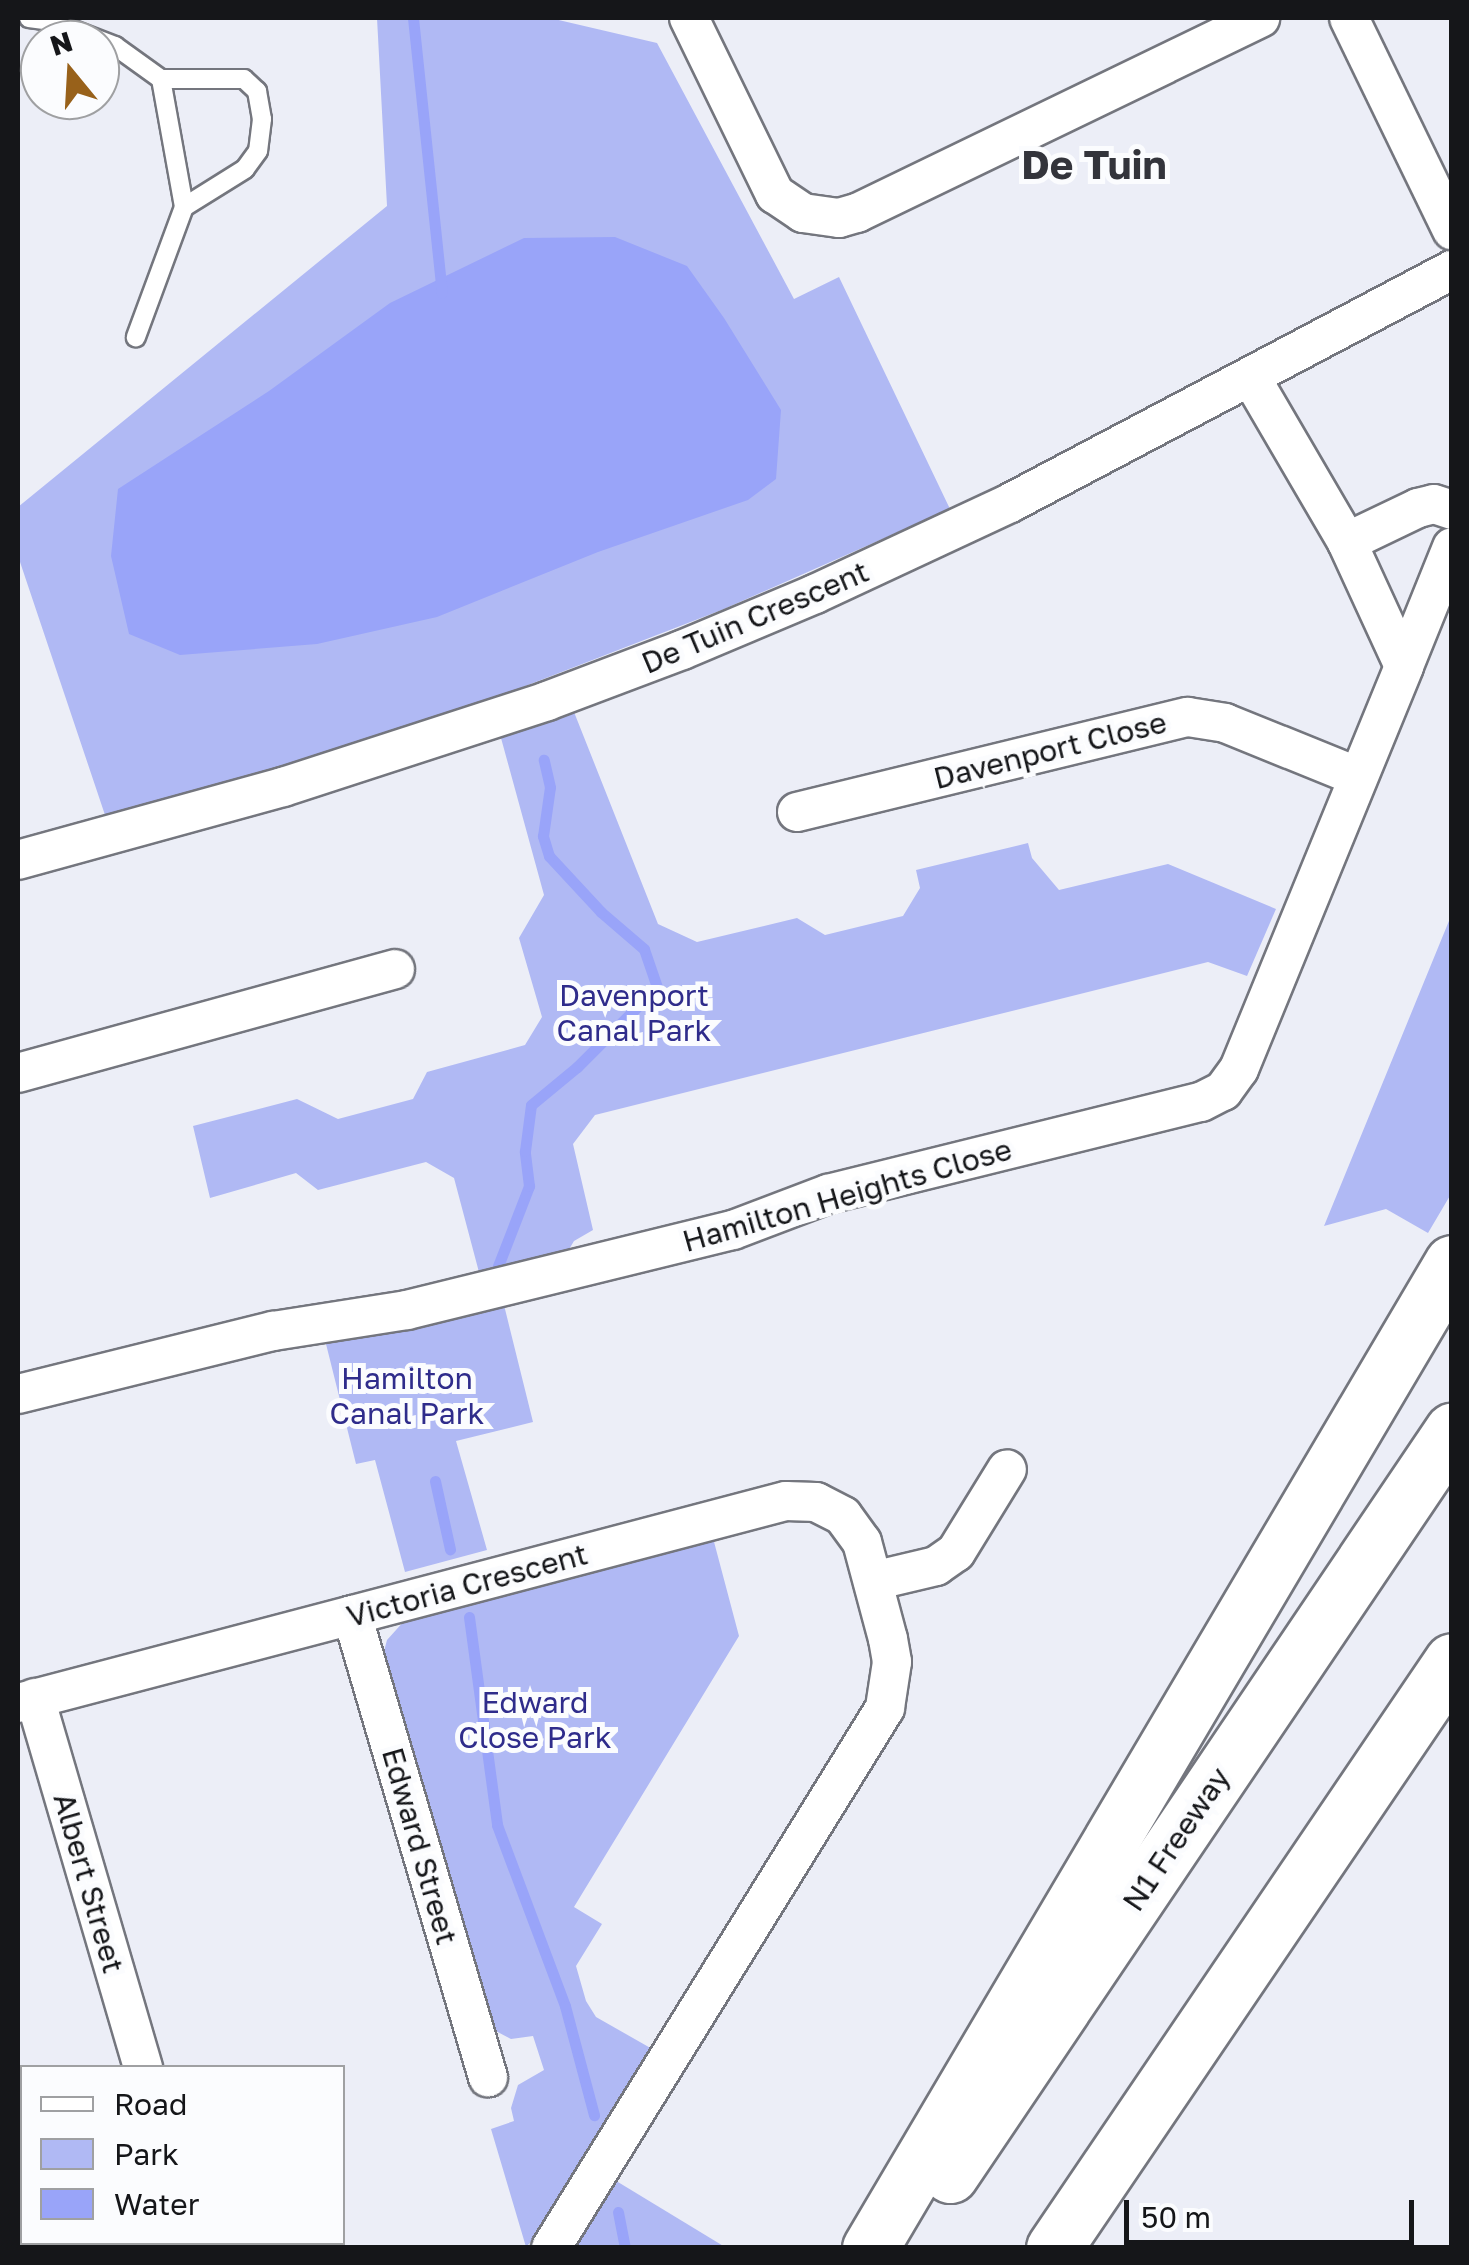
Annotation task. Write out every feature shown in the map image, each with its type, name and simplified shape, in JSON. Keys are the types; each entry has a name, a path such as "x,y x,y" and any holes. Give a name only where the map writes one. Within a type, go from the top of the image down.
{"highway":[{"path":"870,2248 1452,1263"},
{"name":"N1 Freeway","path":"900,2248 1452,1431"},
{"path":"1054,2248 1452,1661"},
{"path":"1064,2248 1226,2036 1452,1723"}],"street":[{"path":"690,18 765,180 788,205 821,218 857,213 1260,18"},
{"path":"1348,18 1452,230"},
{"name":"De Tuin Crescent","path":"18,860 283,787 547,701 682,650 832,587 1010,503 1452,270"},
{"path":"1250,378 1347,542 1404,666"},
{"path":"1347,542 1418,508 1434,504 1452,510"},
{"name":"Hamilton Heights Close","path":"18,1394 273,1331 407,1310 677,1244 733,1230 828,1194 1213,1098 1239,1069 1452,547"},
{"name":"Davenport Close","path":"797,812 1188,717 1213,718 1356,776"},
{"path":"20,1063 395,969"},
{"path":"873,1581 947,1560 964,1543 1007,1470"},
{"name":"Victoria Crescent","path":"26,1700 786,1500 816,1502 843,1516 862,1542 892,1662 885,1708 551,2248"},
{"name":"Edward Street","path":"352,1615 488,2076"},
{"name":"Albert Street","path":"26,1700 141,2065"}],"lane":[{"path":"29,18 50,20 115,46 161,78 244,79 256,91 262,119 258,151 244,168 184,207"},
{"path":"136,336 184,207 161,78"}],"green space":[{"path":"377,18 550,18 657,43 794,299 839,277 950,509 724,609 502,695 278,768 105,815 18,556 18,507 387,206"},
{"name":"Davenport Canal Park","path":"574,712 658,924 697,942 797,918 825,935 903,916 920,888 916,870 1028,843 1032,858 1059,890 1168,864 1276,909 1247,976 1208,962 595,1115 573,1144 593,1230 574,1241 565,1256 480,1276 454,1178 426,1162 318,1190 296,1173 210,1198 193,1126 297,1099 338,1119 413,1099 427,1072 525,1045 542,1017 519,938 544,895 501,738"},
{"path":"1451,916 1451,1194 1428,1233 1386,1209 1324,1226"},
{"name":"Hamilton Canal Park","path":"504,1305 533,1422 456,1441 487,1550 405,1572 375,1460 356,1464 325,1340 415,1326"},
{"name":"Edward Close Park","path":"713,1538 739,1636 574,1907 602,1924 576,1966 586,2001 596,2017 654,2050 540,2232 526,2247 491,2129 514,2121 511,2108 518,2085 544,2070 533,2036 511,2039 492,2029 383,1655 387,1640 405,1620"},
{"path":"613,2179 725,2247 570,2248"}],"water":[{"path":"615,237 687,266 724,318 781,410 776,479 748,500 598,552 437,617 317,644 180,655 129,634 111,556 118,489 269,391 390,303 524,238"}],"waterway":[{"path":"413,18 442,292"},
{"path":"498,1266 529,1186 525,1151 531,1105 577,1067 657,987 644,949 601,912 549,856 543,836 550,787 544,760"},
{"path":"435,1481 450,1549"},
{"path":"469,1617 497,1825 565,2006 594,2115"},
{"path":"618,2212 625,2248"}],"district":[{"name":"De Tuin","path":"1094,164"}]}
